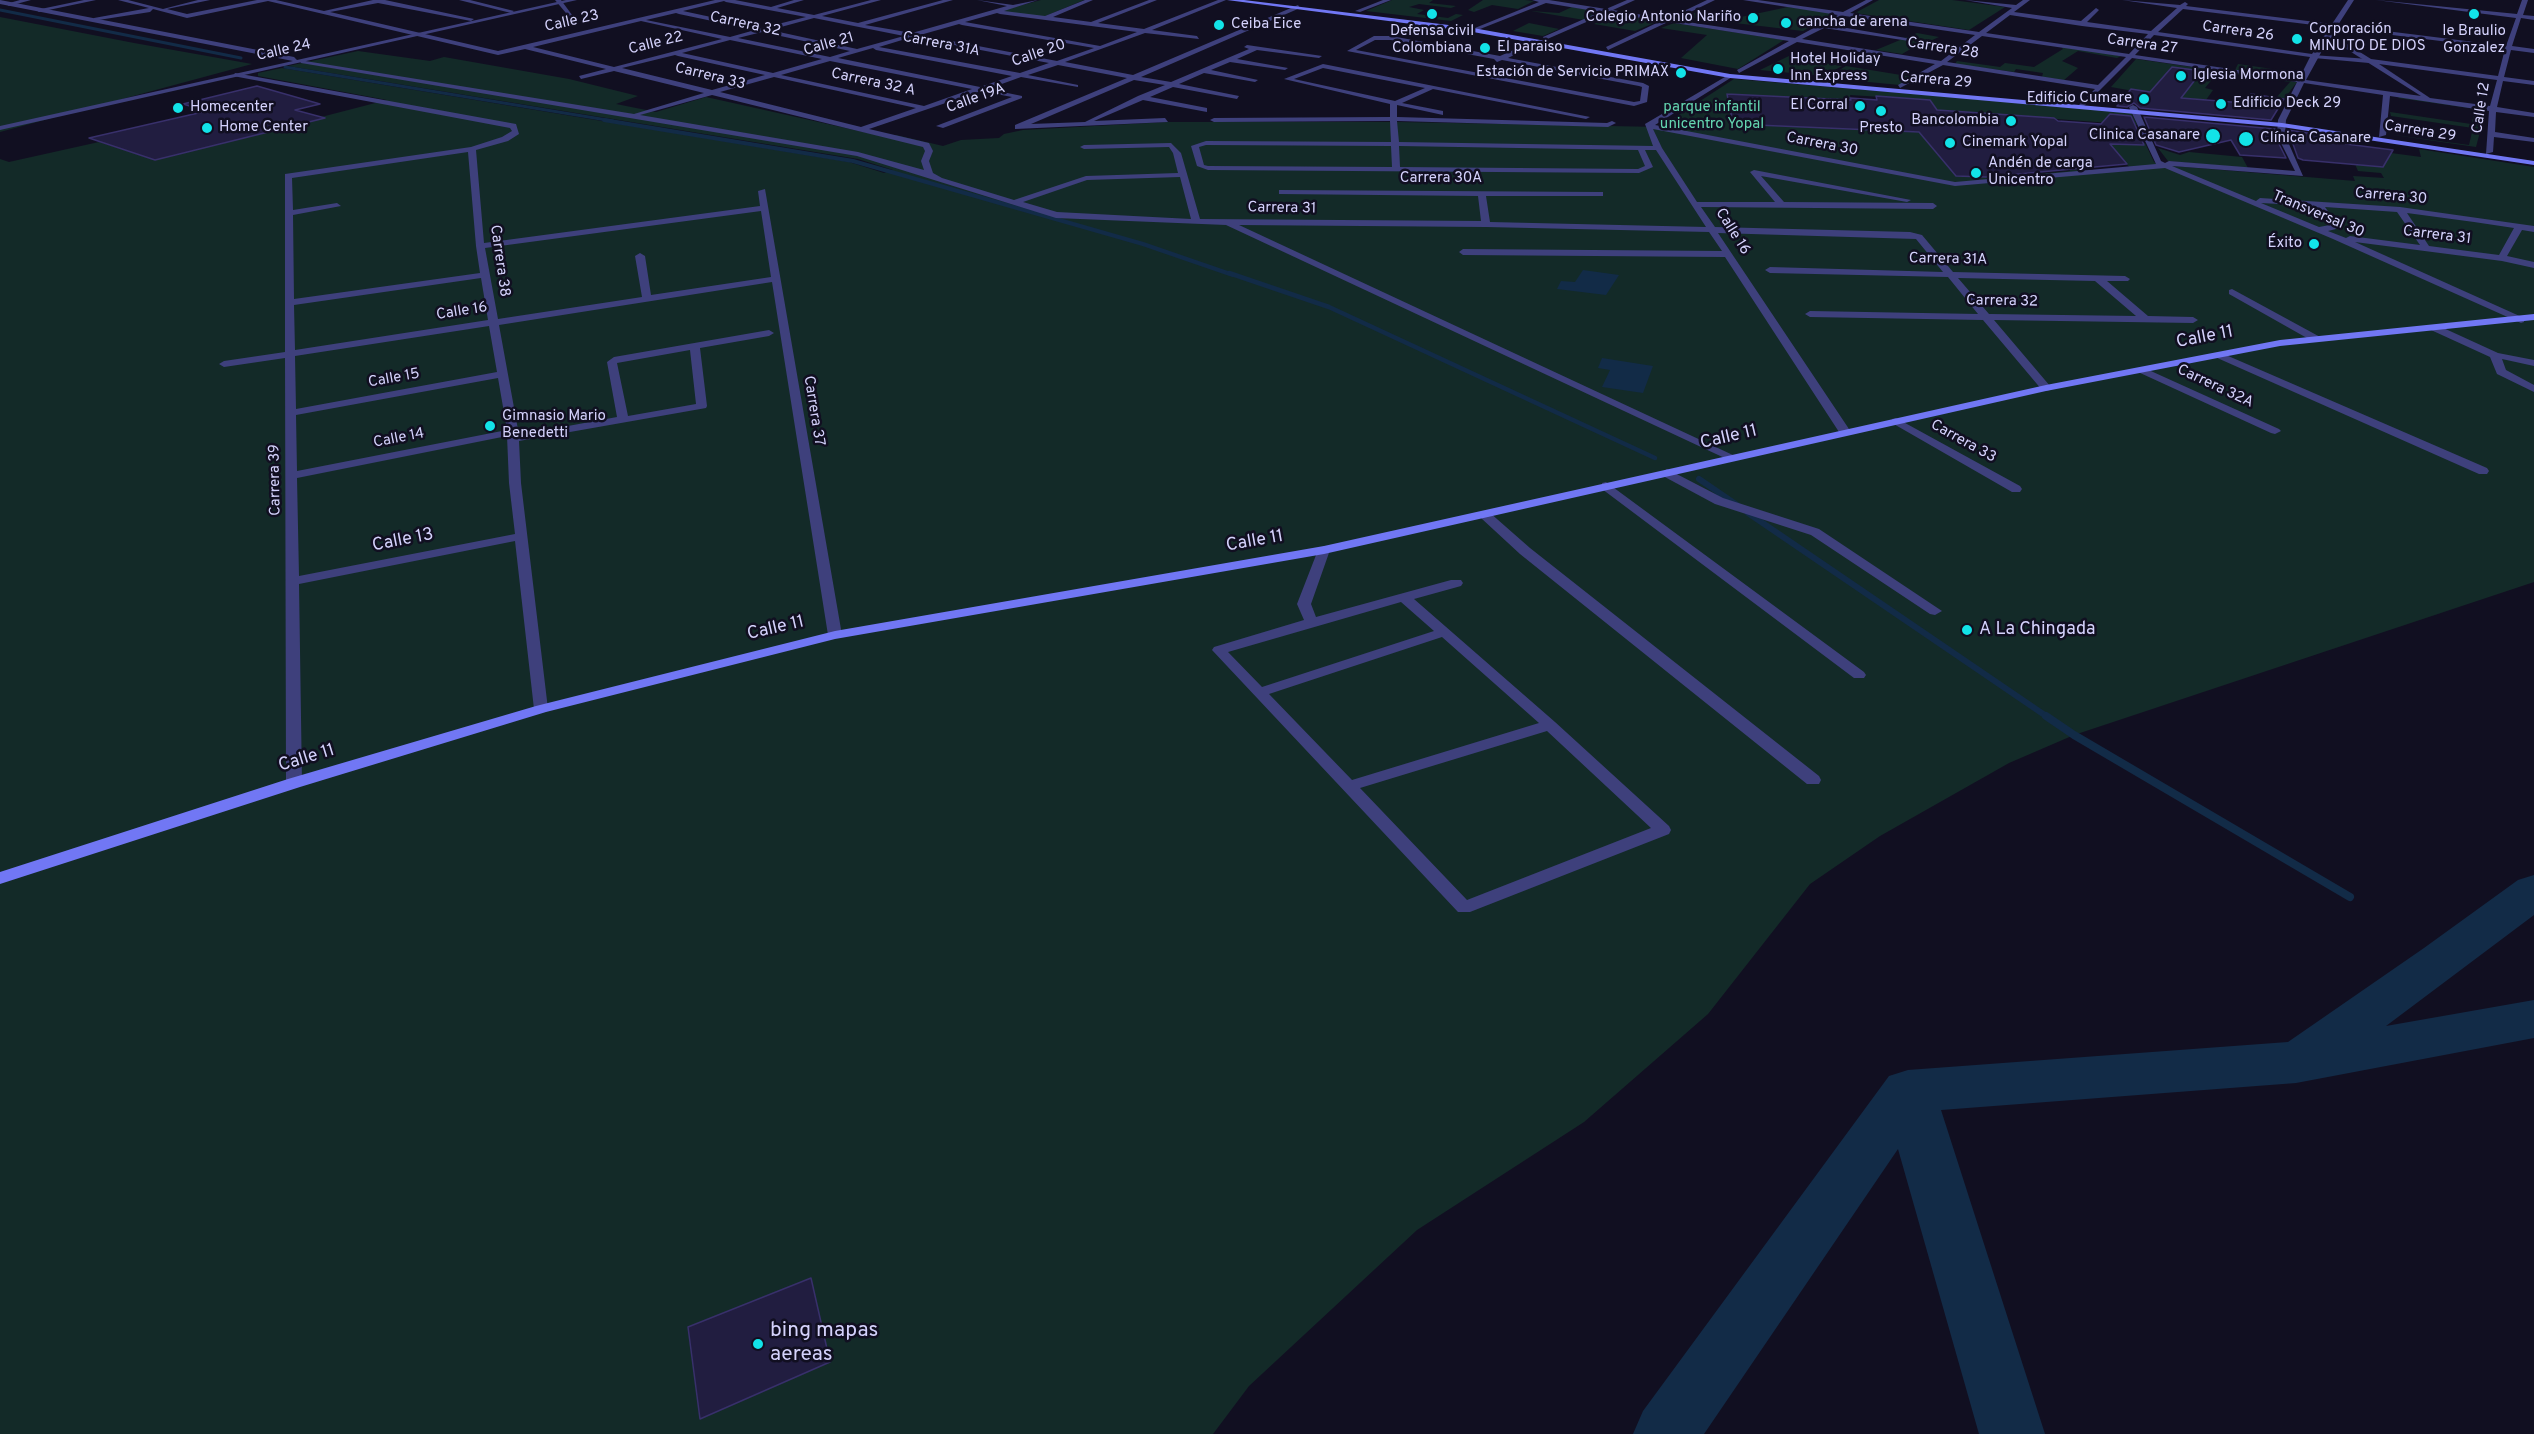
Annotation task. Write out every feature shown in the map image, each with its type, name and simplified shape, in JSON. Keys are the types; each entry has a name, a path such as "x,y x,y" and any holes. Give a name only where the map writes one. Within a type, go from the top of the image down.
{"main road":[{"name":"Carrera 29","path":"1230,0 1545,38 1739,71 2083,105"},
{"name":"Carrera 29","path":"1262,0 1358,11 1477,29 1536,42 1730,76 2282,122 2534,159"},
{"name":"Carrera 29","path":"2282,122 2534,163"},
{"name":"Calle 11","path":"0,878 294,783 541,709 835,635 1324,550 2046,388 2280,343 2534,317"}],"street":[{"path":"9,4 28,0"},
{"path":"39,10 93,0"},
{"path":"121,0 187,16 268,0 411,35"},
{"path":"131,2 143,0"},
{"path":"94,20 207,0"},
{"path":"324,12 381,0 471,19"},
{"path":"462,0 511,11"},
{"path":"477,3 490,0"},
{"name":"Calle 24","path":"0,122 411,35 471,19 573,0"},
{"path":"724,0 1237,97"},
{"name":"Calle 23","path":"411,35 498,53 724,0"},
{"path":"768,8 801,0"},
{"path":"856,25 950,0"},
{"path":"980,0 1013,6"},
{"name":"Calle 21","path":"631,115 1035,0"},
{"path":"1044,18 1090,0"},
{"path":"1090,24 1154,0"},
{"name":"Calle 20","path":"862,129 1101,48 1223,0"},
{"path":"1358,11 1388,0"},
{"name":"Carrera 28","path":"1535,0 2098,87"},
{"path":"1545,38 1632,0"},
{"path":"1608,48 1712,0"},
{"name":"Carrera 27","path":"1746,0 2534,114"},
{"path":"1781,5 1793,0"},
{"path":"1739,71 1870,0"},
{"path":"1968,0 2017,7"},
{"path":"1900,86 1943,63 2027,0"},
{"path":"2125,0 2534,51"},
{"path":"2083,105 2152,33 2190,0"},
{"path":"2379,0 2534,18"},
{"name":"Calle 12","path":"2489,152 2493,108 2508,48 2524,0"},
{"path":"560,1 573,18"},
{"name":"Calle 24","path":"0,128 560,1"},
{"path":"1477,29 1548,1"},
{"path":"2341,1 2350,1"},
{"path":"2282,122 2314,56 2350,1"},
{"name":"Carrera 31","path":"0,2 301,61 858,154 1056,215 1196,222 1486,224 1901,234 1919,237 1951,275"},
{"path":"296,6 316,2"},
{"name":"Calle 22","path":"581,77 878,2"},
{"path":"889,7 910,10"},
{"path":"1109,111 1165,120 1077,126 1018,127 1298,8"},
{"path":"2082,24 2096,10"},
{"path":"674,11 858,50"},
{"path":"994,11 1197,38"},
{"name":"Carrera 26","path":"2009,13 2314,56 2534,83"},
{"name":"Carrera 32","path":"639,20 1020,97"},
{"path":"956,22 1101,48"},
{"path":"1825,26 1909,39"},
{"path":"2328,35 2432,100"},
{"path":"1382,37 1500,59 1644,85 1643,102 1634,104 1350,51 1374,38 1382,37"},
{"path":"1489,64 1536,42"},
{"path":"1218,43 1227,44"},
{"path":"1237,45 1319,56"},
{"name":"Carrera 33","path":"526,47 926,145 929,151 925,161 929,174"},
{"name":"Carrera 31A","path":"871,47 1076,86"},
{"path":"1077,126 1257,48"},
{"path":"320,53 317,54 332,54"},
{"name":"Carrera 32 A","path":"675,53 924,108"},
{"path":"1228,60 1285,68"},
{"path":"1214,120 1393,119 1484,122 1608,125 1612,123 1323,66 1287,80 1484,122"},
{"path":"248,68 258,69 256,71"},
{"path":"1393,104 1478,69"},
{"path":"1202,71 1255,81"},
{"path":"235,75 513,126 516,132 505,139 472,149"},
{"path":"1648,126 1730,76"},
{"path":"2382,135 2387,93"},
{"name":"Calle 19A","path":"940,126 1020,97"},
{"path":"1140,98 1204,110"},
{"path":"1393,104 1396,168"},
{"path":"2134,109 2161,164"},
{"name":"Carrera 30","path":"1648,126 1955,184 2161,164 2300,174 2281,135 2282,122"},
{"name":"Calle 16","path":"1648,126 1658,148 1714,230 1726,254 1845,432"},
{"path":"2491,134 2534,140"},
{"path":"1640,147 1649,167 1639,171 1208,168 1201,166 1195,146 1206,143 1395,144 1640,147 1658,148"},
{"path":"1084,147 1171,145 1177,153 1196,222"},
{"name":"Carrera 39","path":"294,783 288,177 472,149"},
{"name":"Carrera 38","path":"472,149 480,246 513,436 515,483 541,709"},
{"name":"Transversal 30","path":"2161,164 2313,227 2521,320"},
{"path":"1696,204 1929,208 1933,206 1754,172 1781,204"},
{"path":"1013,203 1086,178 1182,175"},
{"name":"Carrera 37","path":"762,191 835,635"},
{"name":"Carrera 30A","path":"1282,192 1600,194"},
{"path":"1482,193 1486,224"},
{"name":"Carrera 30","path":"2245,199 2400,210 2534,230"},
{"path":"2313,227 2336,228 2319,204"},
{"path":"288,213 337,206"},
{"path":"480,246 765,208"},
{"path":"2400,210 2426,248"},
{"path":"1224,222 1731,458"},
{"path":"2502,258 2519,227"},
{"name":"Carrera 31","path":"2336,237 2502,258 2534,265"},
{"path":"1463,252 1726,254"},
{"path":"640,256 647,299"},
{"name":"Carrera 31A","path":"1770,270 2125,279"},
{"path":"289,303 485,275"},
{"path":"1951,275 2046,388"},
{"path":"2097,278 2145,319"},
{"name":"Calle 16","path":"224,364 776,279"},
{"path":"2232,292 2318,340"},
{"name":"Carrera 32","path":"1810,314 2193,320"},
{"path":"2434,328 2495,355 2534,363"},
{"path":"623,420 612,362 769,333"},
{"name":"Calle 14","path":"291,476 513,436 702,406 695,346"},
{"path":"2219,355 2483,471"},
{"path":"2495,355 2501,372 2534,389"},
{"name":"Carrera 32A","path":"2142,370 2275,432"},
{"name":"Calle 15","path":"290,414 504,374"},
{"name":"Carrera 33","path":"1896,421 2016,489"},
{"path":"1667,473 1719,501 1815,532 1935,611"},
{"path":"1606,486 1859,675"},
{"path":"1485,515 1525,551 1814,780"},
{"name":"Calle 13","path":"292,581 522,536"},
{"path":"1312,622 1304,604 1324,550"},
{"path":"1404,597 1550,725 1663,830 1464,908 1262,692 1219,650 1312,622 1404,597 1456,583"},
{"path":"1262,692 1444,632"},
{"path":"1350,786 1550,725"}],"green space":[{"path":"1041,0 1084,0 1043,17 1000,11"},
{"path":"1392,0 1433,0 1429,3 1456,6 1451,8 1419,4 1409,7 1424,10 1417,14 1448,18 1456,14 1463,15 1451,21 1366,11"},
{"path":"1483,0 1534,1 1518,9 1492,5 1474,12 1468,10"},
{"path":"1879,0 1952,0 2005,7 1969,30 1855,13"},
{"path":"1572,7 1605,12 1584,20 1531,11 1559,13"},
{"path":"1788,7 1835,13 1803,31 1684,17 1697,12 1719,17 1731,14 1741,17"},
{"path":"1614,14 1659,21 1635,31 1594,24"},
{"path":"0,17 134,43 252,64 0,132"},
{"path":"1529,23 1559,29 1543,36 1513,31"},
{"path":"1674,23 1784,40 1738,69 1681,58 1707,35 1661,28"},
{"path":"1917,33 1939,37 1923,44 1953,49 1950,53 1914,47 1902,54 1876,50"},
{"path":"2061,46 2121,56 2117,58 2078,51 2062,61 2078,68 2064,80 2042,77 2043,73 2016,69 2014,72 1955,64 1957,61 2000,67 2005,63 2034,67 2063,49"},
{"name":"parque infantil unicentro Yopal","path":"358,51 430,61 444,57 569,79 638,96 616,104 656,112 706,97 886,137 896,135 943,146 961,140 999,138 1004,134 1023,130 1167,122 1399,122 1660,127 1734,79 2131,112 2137,125 1937,110 1930,100 1850,95 1851,100 1734,124 1924,132 1956,176 2002,177 2070,171 2069,169 2096,171 2129,167 2110,144 2124,141 2145,143 2154,162 2161,165 2355,181 2353,176 2384,178 2381,173 2358,171 2355,164 2391,153 2421,157 2419,149 2534,167 2534,582 2074,735 2009,763 1880,836 1810,884 1708,1014 1584,1122 1417,1230 1249,1386 1213,1434 0,1434 0,159 9,162 99,142 155,160 387,100 258,76 258,73 282,68 849,162 884,173 893,170 858,159 288,66"},
{"path":"1791,55 1809,57 1806,60 1842,66 1824,76 1760,70"},
{"path":"2136,59 2297,82 2284,99 2276,98 2290,82 2218,72 2205,88 2213,90 2206,100 2167,97 2111,87"},
{"path":"2238,64 2293,72 2290,78 2235,70"},
{"path":"1846,66 1913,77 1900,85 1826,78"},
{"path":"2400,96 2486,109 2476,147 2387,134 2469,145 2473,128 2391,116 2390,112 2471,124 2476,109 2398,98"},
{"path":"2158,148 2180,155 2189,152 2242,157 2248,168 2168,161"}],"water":[{"path":"1583,270 1619,275 1606,295 1557,289 1561,281 1575,282"},
{"path":"1602,358 1653,366 1643,393 1602,387 1610,370 1598,368"}],"building":[{"path":"2172,67 2202,71 2181,98 2244,103 2251,94 2284,99 2271,120 2140,108 2134,103 2127,107 2117,106 2131,89 2150,92"},
{"name":"Home Center","path":"257,86 320,104 295,110 325,118 155,160 89,138 207,111 183,104"},
{"path":"1727,94 1851,100 1850,98 1877,100 1876,96 1930,100 1937,110 2054,118 2058,121 2101,124 2110,114 2131,116 2144,145 2110,144 2127,164 1986,177 1956,176 1919,132 1733,124"},
{"name":"Clínica Casanare","path":"2144,117 2275,129 2275,136 2286,158 2240,155 2231,140 2179,152 2156,145"},
{"path":"2288,130 2345,139 2346,144 2393,150 2383,167 2303,160 2298,158"},
{"name":"bing mapas aereas","path":"811,1278 830,1362 700,1419 688,1327"}],"waterway":[{"path":"0,10 241,58"},
{"path":"285,67 613,121"},
{"path":"604,120 853,161 1143,244 1233,275"},
{"path":"1229,273 1329,307 1655,458"},
{"path":"1699,479 1737,505"},
{"path":"1748,513 2049,718"},
{"path":"2046,716 2074,735 2350,897"},
{"path":"2308,1054 2441,961 2534,891"},
{"path":"1908,1091 2296,1062 2534,1019"},
{"path":"1666,1434 1908,1091"},
{"path":"1908,1091 2012,1434"}],"place":[{"name":"Defensa civil Colombiana","path":"1432,14"},
{"name":"Ie Braulio Gonzalez","path":"2474,14"},
{"name":"Colegio Antonio Nariño","path":"1753,18"},
{"name":"cancha de arena","path":"1786,23"},
{"name":"Ceiba Eice","path":"1219,25"},
{"name":"Corporación MINUTO DE DIOS","path":"2297,39"},
{"name":"El paraiso","path":"1485,48"},
{"name":"Hotel Holiday Inn Express","path":"1778,69"},
{"name":"Estación de Servicio PRIMAX","path":"1681,73"},
{"name":"Iglesia Mormona","path":"2181,76"},
{"name":"Edificio Cumare","path":"2144,99"},
{"name":"Edificio Deck 29","path":"2221,104"},
{"name":"El Corral","path":"1860,106"},
{"name":"Homecenter","path":"178,108"},
{"name":"Presto","path":"1881,111"},
{"name":"Bancolombia","path":"2011,121"},
{"name":"Home Center","path":"207,128"},
{"name":"Clinica Casanare","path":"2213,136"},
{"name":"Clínica Casanare","path":"2246,139"},
{"name":"Cinemark Yopal","path":"1950,143"},
{"name":"Andén de carga Unicentro","path":"1976,173"},
{"name":"Éxito","path":"2314,244"},
{"name":"Gimnasio Mario Benedetti","path":"490,426"},
{"name":"A La Chingada","path":"1967,630"},
{"name":"bing mapas aereas","path":"758,1344"}]}
